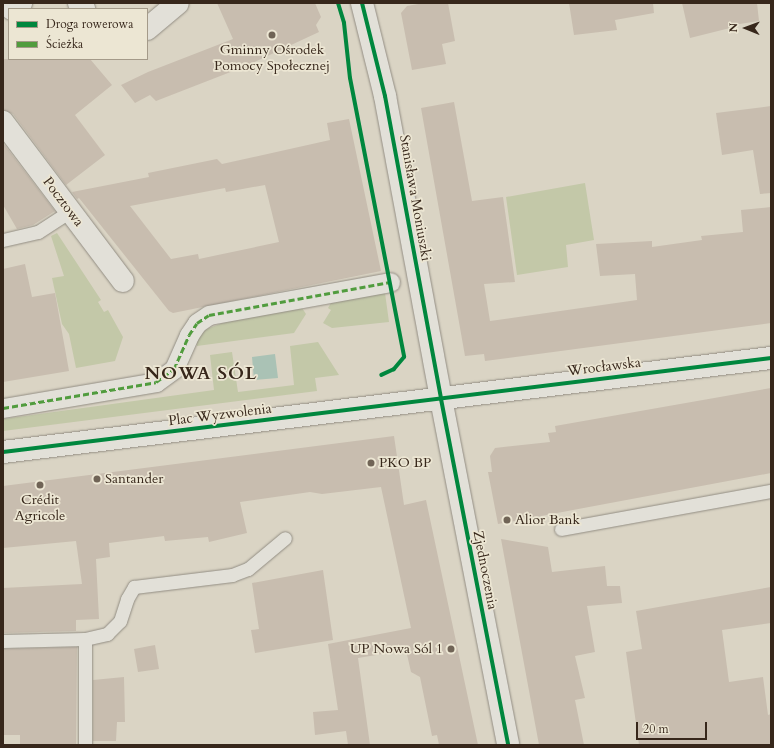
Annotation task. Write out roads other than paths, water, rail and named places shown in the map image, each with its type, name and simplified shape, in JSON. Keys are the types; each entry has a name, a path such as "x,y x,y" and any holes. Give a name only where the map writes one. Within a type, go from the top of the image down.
{"street":[{"path":"148,28 178,3"},
{"name":"Stanisława Moniuszki","path":"362,3 385,96 440,399"},
{"name":"Pocztowa","path":"3,122 123,281"},
{"path":"3,408 156,382 174,369 189,335 197,323 209,315 390,282"},
{"name":"Wrocławska","path":"440,399 771,358"},
{"name":"Plac Wyzwolenia","path":"3,452 440,399"},
{"name":"Zjednoczenia","path":"440,399 508,745"}],"lane":[{"path":"3,240 38,232 70,211"},
{"path":"561,529 771,491"},
{"path":"3,642 85,639 107,634 120,621 127,599 134,587 232,575 248,569 285,538"},
{"path":"85,639 85,745"}],"place":[{"name":"Gminny Ośrodek Pomocy Społecznej","path":"272,35"},
{"name":"PKO BP","path":"371,463"},
{"name":"Santander","path":"97,479"},
{"name":"Crédit Agricole","path":"40,485"},
{"name":"Alior Bank","path":"507,520"},
{"name":"UP Nowa Sól 1","path":"451,649"}],"district":[{"name":"NOWA SÓL","path":"201,374"}]}
